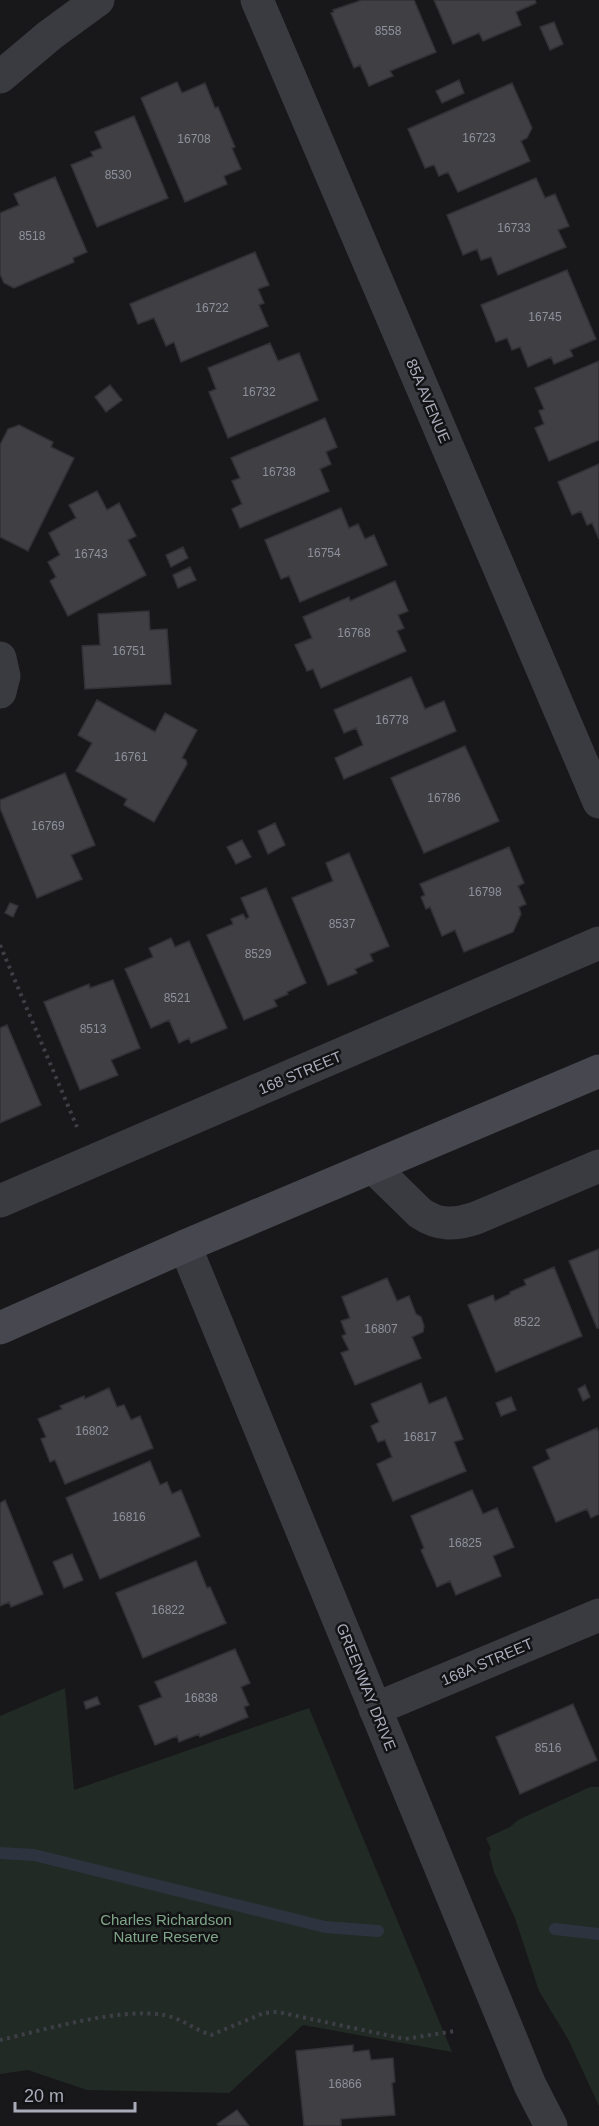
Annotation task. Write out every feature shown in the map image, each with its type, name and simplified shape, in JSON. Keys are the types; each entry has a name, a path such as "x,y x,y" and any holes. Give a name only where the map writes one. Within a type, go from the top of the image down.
{"main road":[{"path":"0,1328 185,1246 599,1071"}],"street":[{"path":"0,77 50,35 98,0"},
{"name":"85A AVENUE","path":"257,0 599,802"},
{"path":"0,658 4,676 0,692"},
{"name":"168 STREET","path":"0,1201 599,944"},
{"path":"373,1167 420,1213 438,1223 458,1224 599,1166"},
{"name":"GREENWAY DRIVE","path":"185,1246 530,2085 550,2126"},
{"name":"168A STREET","path":"375,1709 599,1615"}],"path":[{"path":"0,945 80,1134"},
{"path":"0,2040 107,2017 143,2013 165,2015 211,2035 264,2013 278,2012 405,2039 455,2031"}],"green space":[{"name":"Charles Richardson Nature Reserve","path":"65,1688 74,1790 309,1708 452,2052 303,2025 229,2093 87,2090 28,2070 0,2074 0,1716"},
{"path":"590,1787 599,1787 599,2106 568,2039 539,1991 515,1918 494,1872 489,1853 491,1849 486,1838 510,1827 518,1820"}],"building":[{"path":"362,0 414,0 436,52 390,71 393,76 369,86 360,65 354,68 331,13 334,12 333,10"},
{"path":"434,0 535,0 536,3 516,12 521,25 483,41 479,33 453,44"},
{"path":"554,22 563,44 550,50 540,27"},
{"path":"459,80 464,93 442,103 436,91"},
{"path":"177,82 182,93 205,83 235,147 232,148 241,169 224,176 227,184 185,202 141,98"},
{"path":"512,83 532,128 527,138 521,141 530,161 458,192 448,172 439,176 434,165 425,168 408,129"},
{"path":"134,116 168,198 97,227 71,165 93,156 91,152 102,148 95,132"},
{"path":"55,177 87,252 73,258 74,262 14,288 4,283 0,274 0,213 19,205 14,194"},
{"path":"536,178 545,198 555,194 569,226 558,230 566,247 498,275 491,257 481,260 477,249 463,255 447,215"},
{"path":"255,252 269,285 258,289 264,303 259,305 268,326 181,362 174,342 166,346 154,318 138,324 130,304"},
{"path":"567,270 596,339 570,350 573,356 554,364 551,357 528,367 520,347 512,350 507,338 496,342 481,305"},
{"path":"270,343 278,361 299,353 318,400 228,438 209,392 216,389 208,368"},
{"path":"599,361 599,440 549,461 535,428 544,424 539,411 544,409 535,388"},
{"path":"110,385 122,400 106,412 95,397"},
{"path":"325,418 337,447 326,452 331,464 320,469 329,491 240,528 232,509 242,504 232,481 240,478 231,458"},
{"path":"19,425 53,442 51,447 74,458 28,551 0,537 0,445 8,429"},
{"path":"599,464 599,539 592,523 587,525 581,511 572,515 558,482"},
{"path":"97,491 107,510 119,503 136,536 128,540 146,575 68,616 50,581 56,577 48,562 60,555 49,533 76,518 69,505"},
{"path":"341,508 349,528 358,524 365,539 374,535 387,565 300,602 289,576 281,579 265,540"},
{"path":"183,547 188,558 171,567 166,555"},
{"path":"190,567 196,580 178,588 173,575"},
{"path":"395,581 408,611 398,615 404,628 397,631 406,651 321,688 313,669 307,671 295,645 312,638 303,617 349,597 350,601"},
{"path":"149,611 150,630 167,629 171,684 85,689 82,646 100,645 98,614"},
{"path":"411,677 425,709 444,701 456,731 344,779 335,758 363,745 356,728 344,733 334,710"},
{"path":"97,700 155,732 165,713 197,730 182,758 187,764 154,822 124,805 127,799 76,771 92,743 78,735"},
{"path":"465,746 499,821 424,853 391,778"},
{"path":"65,773 95,845 71,855 82,879 37,898 0,808 0,800"},
{"path":"275,823 285,845 268,854 258,831"},
{"path":"242,840 251,857 236,864 227,847"},
{"path":"509,847 524,883 518,886 526,904 519,907 521,914 513,932 464,952 455,930 442,936 430,907 426,909 421,897 425,895 420,884"},
{"path":"349,853 389,946 370,954 373,961 355,969 357,973 328,985 292,898 333,881 326,863"},
{"path":"266,888 306,983 274,1000 277,1006 244,1020 207,935 233,924 231,919 243,914 246,919 249,917 241,898"},
{"path":"10,903 18,906 13,917 5,913"},
{"path":"171,938 175,947 189,941 227,1028 191,1043 189,1038 179,1043 169,1020 151,1028 125,969 153,957 149,948"},
{"path":"113,980 140,1048 111,1060 118,1075 80,1090 44,1002 89,984 90,988"},
{"path":"7,1025 41,1105 0,1123 0,1028"},
{"path":"599,1249 599,1328 597,1328 569,1261"},
{"path":"554,1267 582,1336 496,1372 468,1305 493,1295 495,1301 526,1285 524,1280"},
{"path":"387,1278 397,1301 409,1296 416,1314 421,1317 423,1332 412,1337 421,1358 355,1385 341,1353 349,1350 342,1336 346,1334 341,1321 350,1318 342,1297"},
{"path":"421,1383 429,1404 446,1397 463,1439 454,1442 466,1471 393,1501 377,1464 392,1457 385,1440 378,1442 371,1426 379,1422 371,1404"},
{"path":"585,1385 590,1397 583,1401 578,1389"},
{"path":"109,1388 117,1407 124,1405 131,1420 140,1416 153,1448 65,1484 55,1460 50,1462 41,1439 46,1437 38,1419 62,1409 60,1406 84,1396 85,1399"},
{"path":"511,1397 516,1410 501,1416 496,1403"},
{"path":"597,1428 599,1433 599,1514 591,1518 587,1509 556,1522 533,1467 550,1459 546,1450"},
{"path":"150,1461 160,1485 167,1482 172,1494 181,1490 200,1536 100,1579 66,1498"},
{"path":"472,1490 483,1514 497,1508 514,1547 493,1556 501,1576 456,1595 450,1581 437,1587 421,1550 424,1548 411,1516"},
{"path":"5,1500 43,1594 11,1607 9,1602 0,1606 0,1503"},
{"path":"72,1554 83,1580 64,1588 53,1562"},
{"path":"196,1561 207,1588 210,1587 226,1623 143,1658 116,1593"},
{"path":"235,1649 250,1683 241,1687 249,1705 244,1707 248,1717 200,1737 199,1734 179,1742 177,1736 155,1745 139,1706 162,1697 155,1682"},
{"path":"97,1697 100,1704 86,1709 84,1702"},
{"path":"573,1704 597,1760 520,1794 496,1737"},
{"path":"353,2045 353,2052 369,2050 371,2060 393,2058 395,2082 392,2083 395,2115 341,2119 341,2126 304,2126 296,2051"},
{"path":"237,2110 249,2126 219,2126 217,2124"}],"waterway":[{"path":"0,1853 34,1855 325,1927 378,1931"},
{"path":"555,1929 599,1934"}]}
